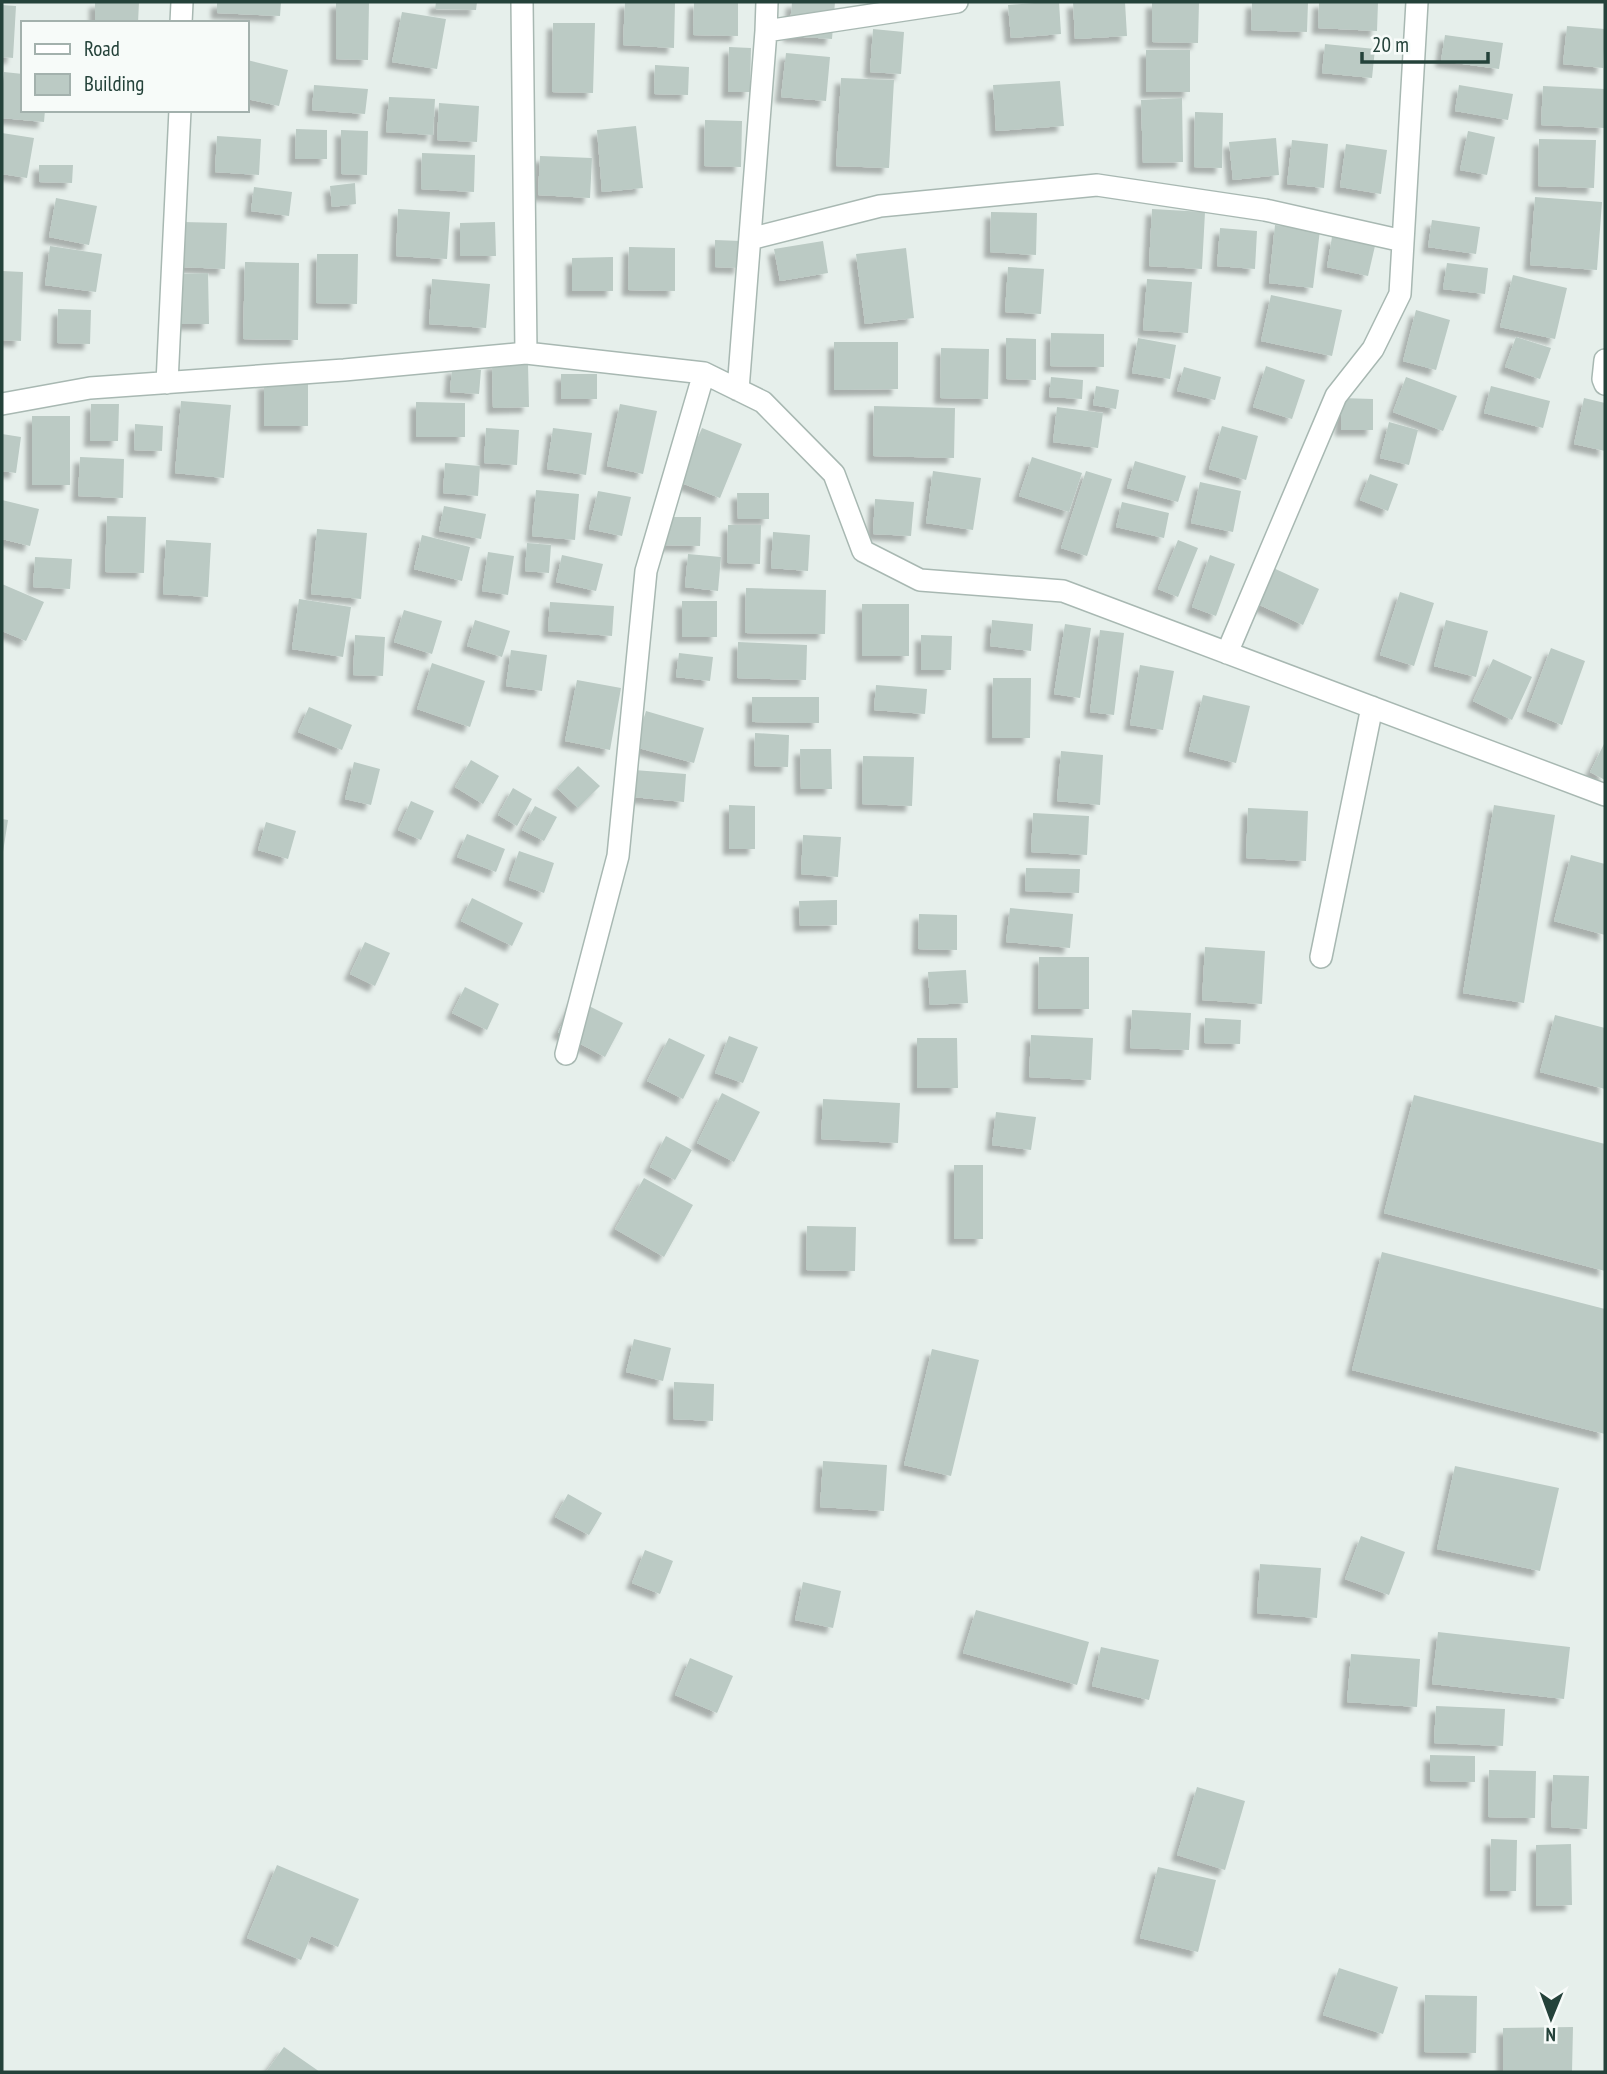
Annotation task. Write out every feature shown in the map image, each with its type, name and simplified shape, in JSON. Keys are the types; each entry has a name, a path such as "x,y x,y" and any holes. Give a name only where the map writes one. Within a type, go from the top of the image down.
{"street":[{"path":"181,21 182,2"},
{"path":"522,2 526,353"},
{"path":"738,390 767,2"},
{"path":"766,31 957,2"},
{"path":"1227,653 1336,396 1373,349 1401,294 1417,2"},
{"path":"167,383 180,112"},
{"path":"750,239 880,206 1097,185 1265,211 1403,241"},
{"path":"2,404 90,388 344,370 526,353 704,373 762,401 834,474 863,551 920,580 1063,591 1605,795"},
{"path":"1605,360 1605,384"},
{"path":"566,1054 618,856 646,571 704,373"},
{"path":"1321,957 1372,707"}],"building":[{"path":"95,2 139,2 138,21 95,21"},
{"path":"217,2 281,2 280,16 217,13"},
{"path":"336,2 369,2 368,60 336,59"},
{"path":"436,2 477,2 476,10 435,9"},
{"path":"625,2 675,2 674,48 623,45"},
{"path":"694,2 738,2 738,36 693,35"},
{"path":"792,2 835,2 832,39 789,36"},
{"path":"1059,2 1061,34 1011,38 1008,5"},
{"path":"1073,2 1125,2 1127,36 1075,39"},
{"path":"1152,2 1199,2 1198,43 1152,42"},
{"path":"1252,2 1308,2 1307,32 1251,30"},
{"path":"1319,2 1378,2 1377,31 1318,28"},
{"path":"2,5 16,6 13,58 2,57"},
{"path":"402,12 446,19 437,69 392,62"},
{"path":"553,23 595,23 593,93 552,92"},
{"path":"1567,26 1605,29 1603,68 1563,64"},
{"path":"873,29 904,32 901,74 870,72"},
{"path":"1445,35 1503,43 1499,69 1441,61"},
{"path":"1325,44 1375,49 1372,78 1322,73"},
{"path":"729,47 751,48 750,92 728,92"},
{"path":"1146,50 1190,50 1190,92 1146,92"},
{"path":"786,53 830,57 826,101 781,97"},
{"path":"248,60 288,70 279,106 248,99"},
{"path":"655,65 689,67 688,95 654,94"},
{"path":"4,72 21,74 21,112 45,112 44,122 2,118"},
{"path":"841,78 894,80 889,168 836,166"},
{"path":"1060,81 1064,126 996,131 993,85"},
{"path":"314,85 368,89 365,114 312,110"},
{"path":"1459,85 1513,94 1508,120 1455,111"},
{"path":"1543,86 1605,89 1605,128 1541,125"},
{"path":"389,97 435,99 433,135 386,132"},
{"path":"1182,98 1183,162 1143,163 1141,100"},
{"path":"439,103 479,106 477,142 437,140"},
{"path":"1195,112 1223,113 1222,168 1194,167"},
{"path":"705,120 742,121 741,167 704,166"},
{"path":"636,126 643,188 602,192 597,130"},
{"path":"296,129 327,130 327,159 295,159"},
{"path":"341,130 368,131 367,175 341,174"},
{"path":"1468,131 1495,137 1487,175 1460,170"},
{"path":"2,133 34,138 27,178 2,174"},
{"path":"217,136 261,139 259,175 215,172"},
{"path":"1276,138 1279,175 1233,180 1229,142"},
{"path":"1539,139 1596,140 1594,188 1538,186"},
{"path":"1292,140 1328,144 1324,188 1287,184"},
{"path":"1346,144 1387,150 1381,194 1340,187"},
{"path":"422,153 475,155 474,192 421,189"},
{"path":"540,156 592,158 590,198 538,195"},
{"path":"39,165 73,165 72,183 39,182"},
{"path":"355,183 356,204 332,207 330,186"},
{"path":"254,187 292,192 289,216 251,211"},
{"path":"1535,197 1602,202 1597,270 1530,265"},
{"path":"56,198 97,206 89,245 49,237"},
{"path":"398,209 450,212 447,259 396,256"},
{"path":"1152,209 1205,212 1202,269 1149,266"},
{"path":"991,212 1037,213 1036,255 990,252"},
{"path":"1432,220 1480,227 1476,254 1428,247"},
{"path":"182,222 227,223 225,269 181,267"},
{"path":"495,222 496,256 460,256 460,223"},
{"path":"1275,225 1320,230 1313,288 1269,283"},
{"path":"1220,228 1257,231 1255,269 1217,266"},
{"path":"1332,237 1375,246 1368,276 1327,267"},
{"path":"715,240 741,241 740,268 715,267"},
{"path":"823,241 828,273 780,281 774,249"},
{"path":"50,246 102,254 96,292 45,285"},
{"path":"629,247 675,248 675,291 628,290"},
{"path":"906,248 914,318 865,324 856,254"},
{"path":"317,254 358,254 357,304 316,303"},
{"path":"613,257 613,291 572,291 572,258"},
{"path":"245,262 299,263 298,340 243,339"},
{"path":"1447,263 1488,268 1485,294 1443,289"},
{"path":"1008,267 1044,269 1041,314 1005,312"},
{"path":"2,271 23,272 21,341 2,340"},
{"path":"208,273 209,324 177,324 176,274"},
{"path":"1513,275 1567,288 1555,339 1500,327"},
{"path":"432,279 490,284 486,328 429,324"},
{"path":"1147,279 1192,282 1188,333 1143,330"},
{"path":"1271,295 1342,310 1332,356 1261,341"},
{"path":"58,309 91,310 90,344 57,343"},
{"path":"1416,310 1450,320 1436,370 1403,361"},
{"path":"1051,333 1104,334 1104,367 1050,366"},
{"path":"1516,337 1551,348 1540,379 1505,367"},
{"path":"1006,338 1036,339 1036,380 1006,379"},
{"path":"1138,338 1176,345 1170,379 1132,373"},
{"path":"834,342 898,342 898,389 834,390"},
{"path":"941,348 989,349 988,399 940,398"},
{"path":"492,363 528,363 529,407 493,408"},
{"path":"1266,366 1305,380 1292,419 1253,407"},
{"path":"1184,367 1221,377 1215,400 1177,391"},
{"path":"452,368 481,370 479,394 450,392"},
{"path":"561,374 597,374 597,399 561,399"},
{"path":"1051,377 1083,380 1082,399 1049,397"},
{"path":"1406,377 1457,396 1443,431 1393,412"},
{"path":"264,383 308,383 308,426 264,426"},
{"path":"1096,386 1119,390 1116,409 1093,405"},
{"path":"1491,386 1550,401 1543,428 1484,413"},
{"path":"1341,398 1373,399 1373,430 1341,430"},
{"path":"1584,398 1605,403 1605,451 1574,444"},
{"path":"181,401 231,405 224,478 175,473"},
{"path":"416,402 465,403 465,437 416,437"},
{"path":"91,404 119,404 118,441 90,441"},
{"path":"620,404 657,411 643,474 607,466"},
{"path":"874,406 955,408 954,458 873,456"},
{"path":"1057,407 1103,413 1098,448 1053,442"},
{"path":"32,416 70,416 70,485 32,485"},
{"path":"1389,422 1418,430 1409,465 1380,458"},
{"path":"135,424 163,426 162,451 134,450"},
{"path":"1222,426 1258,436 1246,480 1209,469"},
{"path":"486,428 519,430 517,465 484,463"},
{"path":"553,428 592,433 586,475 547,469"},
{"path":"702,428 742,444 720,498 679,482"},
{"path":"2,434 21,437 16,473 2,471"},
{"path":"80,457 124,459 123,498 78,496"},
{"path":"1032,457 1082,473 1069,512 1019,496"},
{"path":"1135,461 1186,476 1178,502 1127,488"},
{"path":"445,463 480,466 478,496 443,493"},
{"path":"933,471 981,478 973,530 926,523"},
{"path":"1086,471 1112,479 1087,556 1061,548"},
{"path":"1370,474 1398,484 1388,511 1360,500"},
{"path":"1200,482 1241,491 1233,532 1191,523"},
{"path":"536,490 579,494 575,540 532,536"},
{"path":"598,491 631,497 622,536 589,529"},
{"path":"737,493 769,493 769,519 738,519"},
{"path":"875,499 914,502 911,536 873,534"},
{"path":"2,500 39,509 30,546 2,539"},
{"path":"1122,502 1169,513 1164,538 1116,527"},
{"path":"444,506 486,514 481,539 439,531"},
{"path":"107,516 146,517 144,573 105,572"},
{"path":"662,517 701,517 700,546 662,545"},
{"path":"728,525 761,525 760,564 727,563"},
{"path":"317,529 367,533 361,599 311,594"},
{"path":"773,532 810,535 808,571 771,568"},
{"path":"422,535 470,547 462,581 414,569"},
{"path":"166,540 211,543 208,597 163,594"},
{"path":"1178,540 1198,548 1178,597 1158,589"},
{"path":"527,543 551,545 549,573 525,571"},
{"path":"488,552 514,556 508,595 482,591"},
{"path":"688,554 721,557 718,591 685,587"},
{"path":"562,555 603,564 596,591 556,582"},
{"path":"1210,555 1235,564 1216,616 1192,607"},
{"path":"35,557 72,559 70,589 33,587"},
{"path":"1269,566 1319,589 1303,625 1253,602"},
{"path":"2,584 44,602 26,641 2,631"},
{"path":"746,588 826,590 825,634 745,633"},
{"path":"1400,592 1434,603 1414,666 1380,655"},
{"path":"299,599 351,607 343,657 292,649"},
{"path":"682,601 717,601 717,637 682,637"},
{"path":"550,602 614,606 612,636 548,631"},
{"path":"862,604 909,604 909,656 862,656"},
{"path":"404,610 442,621 432,654 394,642"},
{"path":"475,620 510,631 502,657 467,646"},
{"path":"992,620 1033,624 1031,651 990,646"},
{"path":"1446,620 1488,631 1476,677 1434,666"},
{"path":"1065,624 1091,628 1080,698 1054,694"},
{"path":"1100,630 1124,633 1114,715 1090,712"},
{"path":"355,635 385,637 383,676 353,675"},
{"path":"921,635 952,636 951,670 921,670"},
{"path":"738,642 807,645 806,680 737,678"},
{"path":"1551,648 1585,661 1562,725 1527,711"},
{"path":"511,650 547,655 542,691 506,686"},
{"path":"679,653 713,657 710,681 676,677"},
{"path":"1493,659 1532,677 1512,720 1473,701"},
{"path":"432,663 485,681 470,727 417,709"},
{"path":"1140,665 1174,671 1163,730 1130,725"},
{"path":"993,678 1031,678 1030,738 992,738"},
{"path":"577,680 621,688 610,750 565,741"},
{"path":"876,685 927,689 925,714 874,710"},
{"path":"1203,695 1250,706 1236,763 1189,751"},
{"path":"752,697 819,697 819,723 752,722"},
{"path":"309,707 352,725 342,750 298,732"},
{"path":"646,711 704,728 694,763 635,747"},
{"path":"755,733 789,735 788,767 754,766"},
{"path":"1605,742 1605,780 1590,772"},
{"path":"800,749 831,749 832,789 801,789"},
{"path":"1061,751 1103,755 1100,805 1057,801"},
{"path":"863,756 914,757 912,806 862,804"},
{"path":"471,760 499,776 483,804 455,787"},
{"path":"354,762 380,769 371,805 345,799"},
{"path":"578,766 600,786 578,808 557,788"},
{"path":"634,770 686,774 684,802 632,797"},
{"path":"513,788 532,799 517,826 498,815"},
{"path":"411,801 434,811 421,840 398,830"},
{"path":"729,805 755,806 755,849 729,849"},
{"path":"1494,805 1555,815 1524,1003 1463,993"},
{"path":"535,806 557,817 544,841 522,830"},
{"path":"1248,808 1308,811 1306,861 1246,858"},
{"path":"1033,813 1089,816 1087,855 1031,852"},
{"path":"2,819 8,820 3,852 2,852"},
{"path":"266,822 296,831 288,859 258,850"},
{"path":"467,834 505,849 496,872 457,857"},
{"path":"803,835 841,837 838,877 801,874"},
{"path":"519,851 554,863 544,893 509,880"},
{"path":"1571,855 1605,864 1605,935 1554,921"},
{"path":"1026,868 1080,869 1079,893 1025,891"},
{"path":"472,898 523,923 512,946 461,921"},
{"path":"837,900 837,925 800,926 799,901"},
{"path":"1010,908 1073,914 1070,948 1006,942"},
{"path":"919,914 957,915 957,950 918,949"},
{"path":"365,942 390,953 375,986 350,974"},
{"path":"1205,947 1265,951 1262,1004 1202,1000"},
{"path":"1039,957 1089,957 1089,1009 1038,1009"},
{"path":"966,970 968,1003 930,1005 928,972"},
{"path":"465,987 499,1004 487,1030 452,1013"},
{"path":"575,999 623,1023 605,1057 558,1032"},
{"path":"1132,1010 1191,1013 1189,1050 1130,1048"},
{"path":"1555,1015 1605,1028 1605,1089 1540,1072"},
{"path":"1205,1018 1241,1020 1240,1044 1204,1043"},
{"path":"1031,1035 1093,1038 1091,1080 1029,1077"},
{"path":"729,1036 758,1047 743,1083 715,1073"},
{"path":"669,1038 705,1055 683,1099 647,1081"},
{"path":"917,1038 957,1038 958,1088 917,1088"},
{"path":"722,1093 760,1112 734,1162 697,1143"},
{"path":"1414,1095 1605,1144 1605,1271 1384,1213"},
{"path":"823,1099 900,1103 898,1143 821,1139"},
{"path":"996,1112 1036,1117 1031,1150 992,1145"},
{"path":"666,1136 692,1150 675,1180 650,1167"},
{"path":"954,1165 983,1165 983,1239 954,1239"},
{"path":"644,1178 693,1205 664,1257 615,1229"},
{"path":"807,1226 856,1227 855,1271 806,1270"},
{"path":"1382,1252 1605,1309 1605,1434 1352,1370"},
{"path":"634,1339 671,1348 663,1381 626,1372"},
{"path":"932,1349 979,1360 951,1476 904,1465"},
{"path":"674,1382 714,1384 713,1421 673,1419"},
{"path":"823,1461 887,1465 884,1511 820,1507"},
{"path":"1455,1466 1559,1488 1540,1571 1437,1549"},
{"path":"568,1494 602,1513 589,1535 555,1517"},
{"path":"1361,1536 1405,1552 1389,1595 1345,1579"},
{"path":"645,1550 673,1561 660,1594 632,1583"},
{"path":"1260,1564 1321,1568 1317,1618 1257,1613"},
{"path":"803,1582 841,1591 833,1628 795,1620"},
{"path":"976,1610 1089,1642 1077,1685 963,1653"},
{"path":"1438,1632 1570,1647 1564,1699 1432,1684"},
{"path":"1101,1647 1159,1660 1149,1700 1092,1686"},
{"path":"1351,1654 1420,1659 1417,1707 1347,1702"},
{"path":"690,1658 733,1676 717,1713 675,1695"},
{"path":"1436,1706 1505,1709 1503,1746 1434,1743"},
{"path":"1430,1755 1475,1756 1475,1782 1430,1781"},
{"path":"1489,1770 1536,1771 1535,1818 1488,1817"},
{"path":"1553,1775 1589,1776 1587,1829 1551,1827"},
{"path":"1197,1787 1245,1801 1225,1870 1177,1855"},
{"path":"1491,1839 1517,1840 1516,1891 1490,1891"},
{"path":"1571,1844 1572,1905 1536,1906 1536,1845"},
{"path":"277,1865 359,1899 338,1947 311,1936 301,1960 247,1938"},
{"path":"1158,1867 1216,1880 1198,1952 1140,1938"},
{"path":"1339,1968 1398,1987 1383,2034 1323,2015"},
{"path":"1425,1995 1477,1996 1476,2053 1424,2052"},
{"path":"1573,2027 1572,2072 1503,2072 1503,2028"},
{"path":"284,2047 320,2072 266,2072"}]}
